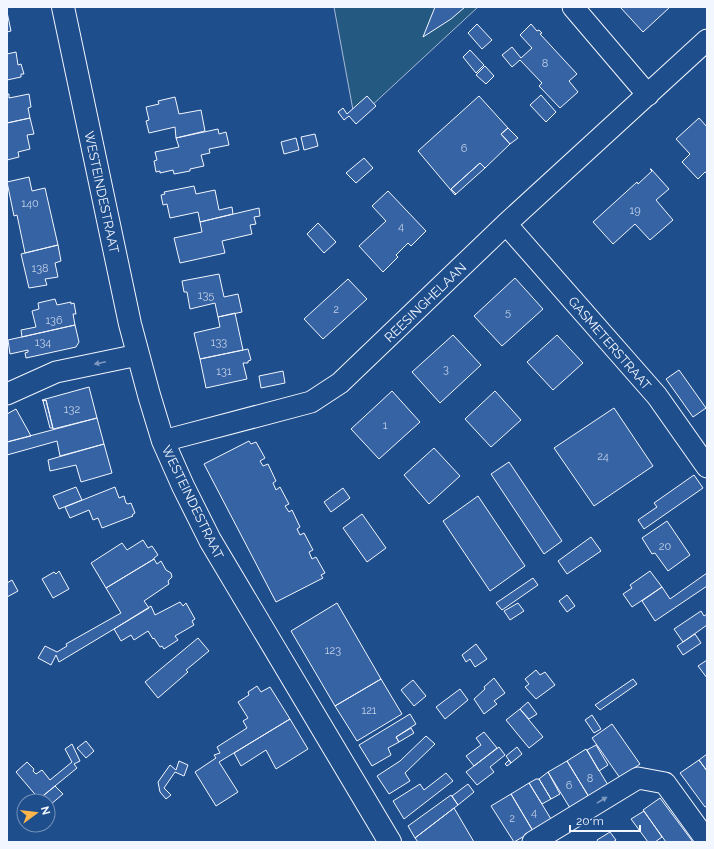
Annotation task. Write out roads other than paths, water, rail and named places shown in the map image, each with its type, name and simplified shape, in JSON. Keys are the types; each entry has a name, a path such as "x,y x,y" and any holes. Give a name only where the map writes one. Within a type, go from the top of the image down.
{"street":[{"name":"WESTEINDESTRAAT","path":"63,7 138,355 163,441 183,486 210,540 390,842"},
{"path":"573,7 648,94"},
{"name":"REESINGHELAAN","path":"163,441 292,408 310,402 340,383 506,224 707,40"},
{"name":"GASMETERSTRAAT","path":"506,224 657,396 707,467"},
{"path":"7,394 56,372 138,355"},
{"path":"533,842 638,778 666,783 707,841"}]}
